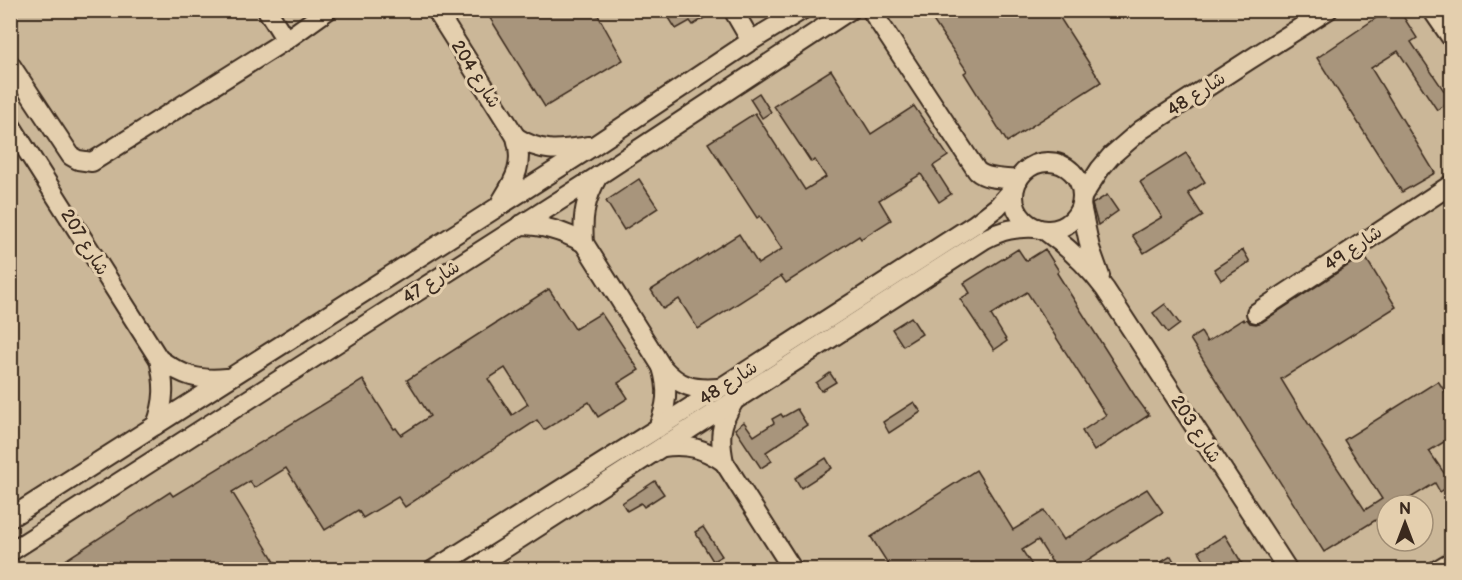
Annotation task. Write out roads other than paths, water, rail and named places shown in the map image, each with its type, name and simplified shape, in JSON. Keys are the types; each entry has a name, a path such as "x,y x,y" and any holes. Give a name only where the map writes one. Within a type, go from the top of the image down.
{"street":[{"path":"267,10 286,40"},
{"path":"10,64 71,156 78,160 92,162 286,40 328,10"},
{"name":"شارع 204","path":"436,10 516,138 520,158 519,168 498,207"},
{"path":"733,10 751,41"},
{"name":"شارع 47","path":"10,518 595,145 751,41 802,10"},
{"name":"شارع 47","path":"10,552 598,176 850,10"},
{"path":"872,10 977,171 981,175 1017,183"},
{"name":"شارع 48","path":"1082,201 1100,169 1111,156 1141,130 1328,10"},
{"path":"1432,10 1452,39"},
{"name":"شارع 207","path":"10,124 159,359 164,393 156,425"},
{"path":"516,138 539,148 552,150 595,145"},
{"path":"1053,162 1061,164 1075,174 1082,189 1082,201 1073,219 1067,224 1060,228 1040,229 1028,224 1022,218 1014,195 1017,183 1029,167 1053,162"},
{"path":"598,176 585,208 582,225 584,243 662,368 681,384 694,388 721,387"},
{"name":"شارع 48","path":"433,570 975,224 997,207 1017,183"},
{"name":"شارع 49","path":"1256,314 1452,184"},
{"name":"شارع 203","path":"1082,201 1090,248 1105,289"},
{"path":"520,225 553,229 584,243"},
{"name":"شارع 48","path":"471,570 985,239 1009,229 1022,227 1040,229"},
{"name":"شارع 203","path":"1040,229 1061,242 1077,256 1105,289 1288,570"},
{"name":"شارع 207","path":"159,359 174,370 192,377 211,380 230,378"},
{"path":"658,428 666,403 667,391 662,368"},
{"path":"734,401 726,414 721,430 720,446 724,462 793,570"},
{"path":"662,447 678,445 695,447 724,462"},
{"path":"1437,570 1452,561"}]}
